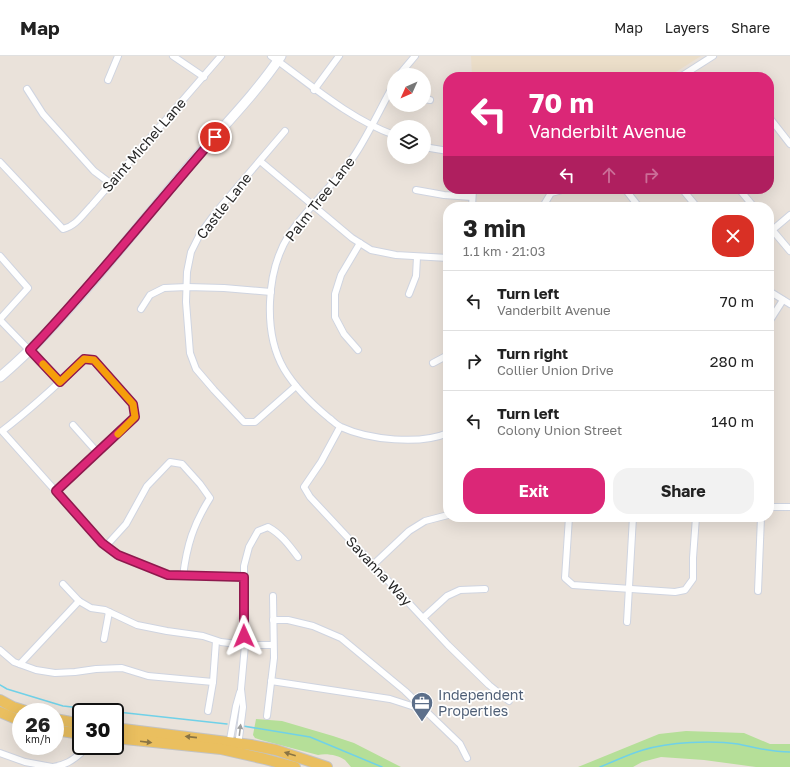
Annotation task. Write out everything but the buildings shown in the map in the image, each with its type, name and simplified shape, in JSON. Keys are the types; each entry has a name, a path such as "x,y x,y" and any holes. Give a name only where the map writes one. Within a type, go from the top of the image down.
{"main road":[{"path":"0,377 30,350 60,319 106,266 186,170 255,91 276,58"},
{"path":"0,700 12,705"},
{"path":"0,712 12,717"},
{"path":"124,729 234,747 295,767"},
{"path":"124,739 276,750 327,767"}],"street":[{"path":"108,80 118,56"},
{"path":"173,56 204,77"},
{"name":"Saint Michel Lane","path":"0,162 63,229 74,224 221,56"},
{"path":"314,90 339,56"},
{"path":"405,68 415,56"},
{"path":"688,72 713,56"},
{"path":"276,58 314,90 332,102 387,132"},
{"path":"27,90 43,114 94,170 110,183"},
{"name":"Palm Tree Lane","path":"387,97 355,153 288,236 278,258 271,292 270,317 274,344 284,368 300,392 340,427 362,434 393,440 418,440 443,435"},
{"path":"774,124 790,144"},
{"name":"Castle Lane","path":"285,131 217,211 200,234 191,252 187,272 187,330 190,353 196,369 244,422 255,422 296,386"},
{"path":"431,148 443,150"},
{"path":"260,161 360,243 372,250 396,255 443,258"},
{"path":"416,190 444,195 472,197"},
{"path":"472,194 472,202"},
{"path":"629,194 635,202"},
{"path":"686,194 693,202"},
{"path":"744,194 750,202"},
{"path":"774,227 790,215"},
{"path":"774,234 790,251"},
{"path":"358,350 344,334 335,317 335,294 340,275 360,243"},
{"path":"0,256 28,288 0,320 60,382"},
{"path":"409,294 416,276 417,257"},
{"path":"141,309 150,295 164,288 224,288 271,292"},
{"path":"774,294 790,304"},
{"path":"774,314 783,300"},
{"path":"433,363 443,358"},
{"path":"56,491 135,417 133,404 94,360 84,359 27,412 2,431 56,491 106,546 118,555 168,575 244,577"},
{"path":"72,425 97,452"},
{"name":"Savanna Way","path":"340,427 321,462 304,487 310,497 448,645 484,680 509,701"},
{"path":"106,546 126,524 147,486 170,462 182,464 210,498 198,516 192,530 183,576"},
{"path":"774,507 790,507"},
{"path":"373,564 409,531 425,520 443,516"},
{"path":"569,522 565,578 573,585 675,592 685,590 693,579 692,558 696,522"},
{"path":"627,622 632,522"},
{"path":"758,591 761,522"},
{"path":"234,747 236,706 241,689 245,645 243,627 244,566 248,548 258,531 268,527 276,531 286,541 298,557"},
{"path":"63,584 79,601 91,608 109,612 137,625 203,636 245,645 273,645"},
{"path":"423,618 447,596 460,590 485,589"},
{"path":"267,716 274,658 273,596"},
{"path":"20,664 79,601"},
{"path":"104,638 109,612"},
{"path":"273,620 288,620 313,626 341,638 405,691 460,744 467,758"},
{"path":"208,711 213,682 216,640"},
{"path":"0,650 14,662 36,670 55,673 122,668 148,676 213,682"},
{"path":"271,682 390,699 426,711"},
{"path":"0,753 24,764 53,767 67,764 79,755"}],"shaded area":[{"path":"471,56 701,56 676,72 472,72"}],"green space":[{"path":"256,719 282,721 333,736 354,743 401,767 351,767 342,758 332,755 318,755 261,740 255,738 253,735"},
{"path":"686,731 744,733 770,744 790,744 790,767 756,767 704,760 661,757 642,762 633,767 578,767 659,734"}],"waterway":[{"path":"0,685 7,689 63,706 227,724"},
{"path":"243,726 310,737 382,767"},
{"path":"600,767 653,747 690,742 728,743 770,751 790,752"}],"slow traffic":[{"path":"43,364 60,382 84,359 94,360 133,404 135,417 118,434"}],"place":[{"name":"Independent Properties","path":"422,722"}],"route":[{"path":"215,137 106,266 66,312 30,350 60,382 84,359 94,360 133,404 135,417 56,491 102,543 118,555 168,575 244,577 244,636"}]}
